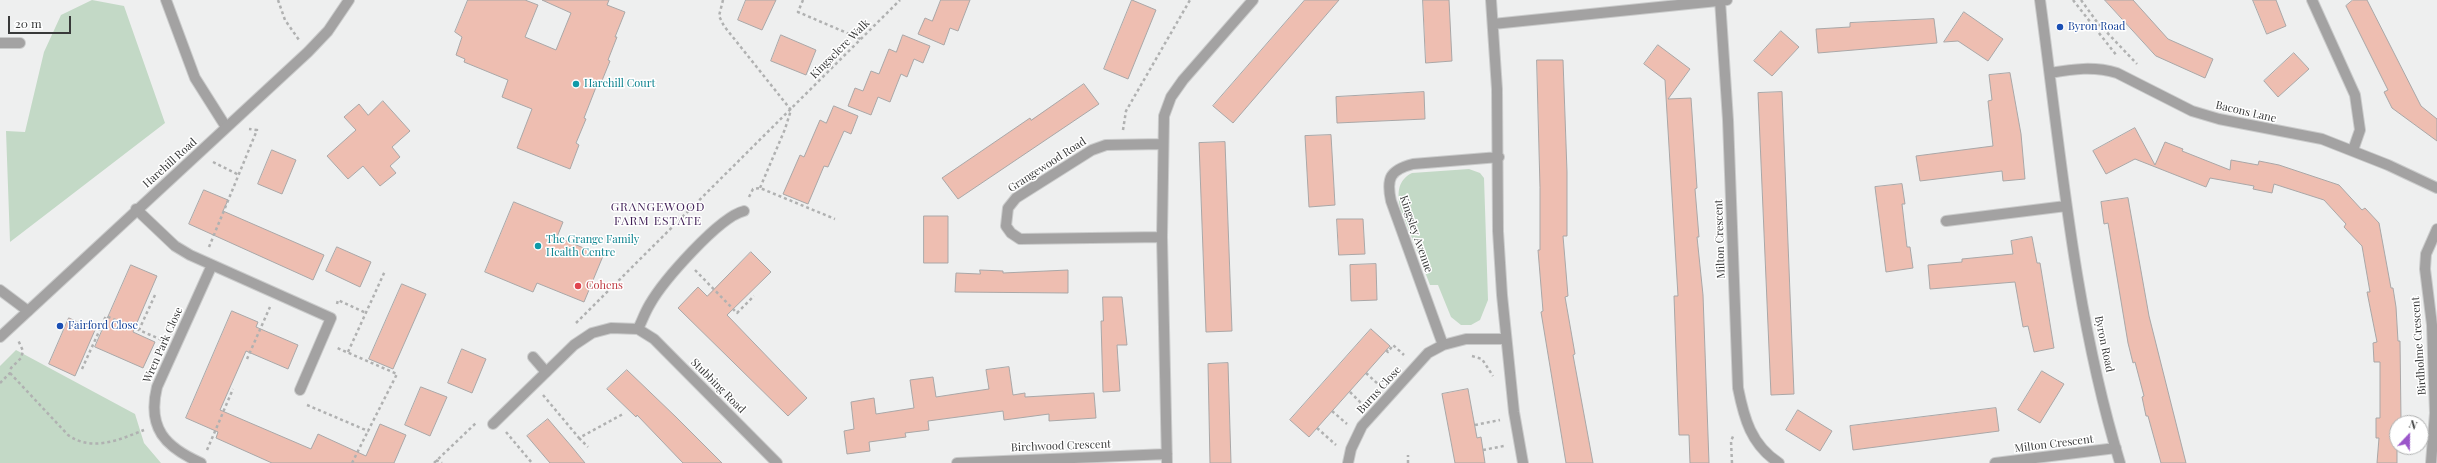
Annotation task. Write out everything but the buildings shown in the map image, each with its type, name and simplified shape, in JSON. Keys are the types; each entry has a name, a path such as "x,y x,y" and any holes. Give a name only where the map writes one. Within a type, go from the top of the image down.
{"street":[{"path":"166,0 195,78 226,127"},
{"name":"Harehill Road","path":"0,337 136,209 197,155 308,52 328,31 349,0"},
{"path":"1167,458 1162,237 1162,144 1164,116 1171,97 1183,80 1253,0"},
{"path":"1491,0 1498,158 1498,231 1506,339 1514,412 1523,463"},
{"path":"1493,24 1722,0"},
{"name":"Milton Crescent","path":"1722,0 1738,388 1746,426 1761,448 1779,463"},
{"name":"Byron Road","path":"2040,0 2066,206 2081,298 2120,463"},
{"path":"2312,0 2355,95 2360,130 2354,150"},
{"path":"0,43 20,43"},
{"name":"Bacons Lane","path":"2050,72 2084,68 2104,69 2117,73 2192,111 2219,119 2322,139 2354,150 2437,188"},
{"name":"Grangewood Road","path":"1162,144 1106,145 1092,150 1016,198 1008,208 1006,226 1011,233 1020,239 1162,237"},
{"name":"Kingsley Avenue","path":"1443,345 1391,201 1388,188 1391,175 1400,167 1413,164 1498,158"},
{"path":"1946,221 2066,206"},
{"path":"136,209 175,246 208,263 331,318 300,390"},
{"path":"495,422 574,345 592,333 611,328 638,329 649,305 665,281 729,218 744,211"},
{"name":"Birdholme Crescent","path":"2430,463 2435,413 2432,325 2425,269 2426,254 2437,229"},
{"name":"Wren Park Close","path":"203,460 170,445 157,424 154,416 153,402 157,387 208,263"},
{"path":"0,290 28,311"},
{"name":"Stubbing Road","path":"638,329 654,339 777,463"},
{"path":"1443,345 1466,339 1506,339"},
{"name":"Burns Close","path":"1348,463 1351,449 1362,426 1428,353 1443,345"},
{"path":"533,357 546,372"},
{"name":"Milton Crescent","path":"1994,463 2116,448"},
{"name":"Birchwood Crescent","path":"957,463 1167,458"}],"path":[{"path":"278,0 285,20 308,52"},
{"path":"723,0 719,16 724,26 791,110 785,129 760,188"},
{"path":"803,0 798,12 861,39"},
{"name":"Kingsclere Walk","path":"574,345 571,328 900,0"},
{"path":"1121,144 1126,111 1190,0"},
{"path":"2074,0 2122,62"},
{"path":"2081,0 2097,22 2126,54 2146,71 2142,86"},
{"path":"208,263 239,174 257,130 226,127"},
{"path":"197,155 239,174"},
{"path":"744,211 753,189 760,188 835,219"},
{"path":"685,260 737,313 754,296"},
{"path":"348,352 385,271"},
{"path":"139,330 155,294"},
{"path":"247,359 276,294"},
{"path":"331,318 338,300 366,313"},
{"path":"82,369 106,316 175,346"},
{"path":"0,383 10,373 11,368 21,358 23,351 21,344 9,329"},
{"path":"321,341 397,374 352,463"},
{"path":"1386,350 1388,352 1393,345 1407,357"},
{"path":"1468,355 1482,359 1495,379"},
{"path":"10,373 75,441 86,444 114,442 157,424"},
{"path":"1366,373 1381,387"},
{"path":"534,384 588,447"},
{"path":"203,460 233,389"},
{"path":"300,390 295,400 368,431"},
{"path":"1350,392 1365,406"},
{"path":"1332,411 1347,424"},
{"path":"435,462 488,413 532,463"},
{"path":"1501,413 1503,426"},
{"path":"579,438 623,414"},
{"path":"1474,425 1502,420"},
{"path":"1317,428 1336,445"},
{"path":"1505,439 1507,451"},
{"path":"1483,450 1506,445"},
{"path":"1408,455 1408,463"},
{"path":"435,462 442,463"}],"green space":[{"path":"92,0 124,6 165,123 10,242 6,131 25,132 44,52 61,15"},
{"path":"1469,169 1480,173 1484,178 1488,300 1480,320 1471,325 1461,325 1451,317 1438,285 1430,285 1400,207 1399,191 1401,183 1412,173"},
{"path":"16,350 135,414 144,443 161,463 0,463 0,366"}],"place":[{"name":"Byron Road","path":"2060,27"},
{"name":"Harehill Court","path":"576,84"},
{"name":"The Grange Family Health Centre","path":"538,246"},
{"name":"Cohens","path":"578,286"},
{"name":"Fairford Close","path":"60,326"}],"district":[{"name":"GRANGEWOOD FARM ESTATE","path":"658,214"}]}
